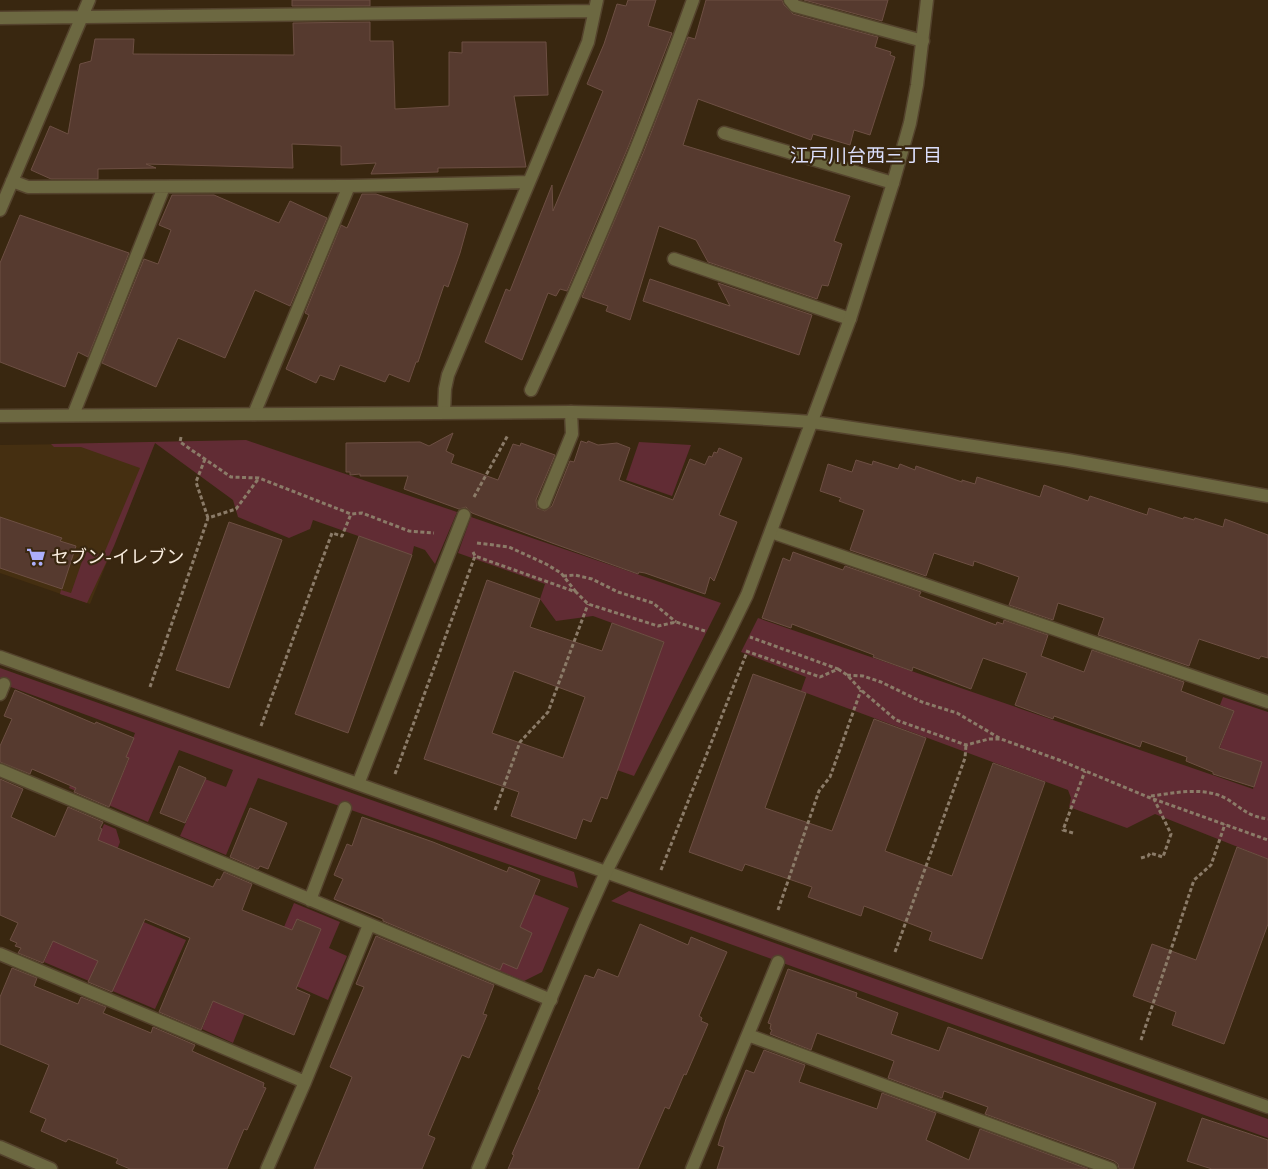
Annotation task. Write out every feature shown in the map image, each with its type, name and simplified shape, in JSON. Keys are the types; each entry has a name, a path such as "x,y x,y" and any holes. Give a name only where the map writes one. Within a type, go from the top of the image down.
{"street":[{"path":"0,210 89,0"},
{"path":"531,390 571,304 664,82 693,0"},
{"path":"790,0 795,6 923,41"},
{"path":"478,1169 606,872 747,595 850,319 893,183 910,123 917,85 927,0"},
{"path":"0,18 81,18 595,5 588,42 448,375 444,412"},
{"path":"724,133 893,183"},
{"path":"12,181 28,186 164,187 349,186 529,182"},
{"path":"254,414 349,186"},
{"path":"73,415 164,187"},
{"path":"674,259 850,319"},
{"path":"544,503 572,434 571,412"},
{"path":"0,416 571,412 652,413 812,422 1068,460 1268,496"},
{"path":"358,784 464,515"},
{"path":"771,532 1268,702"},
{"path":"0,657 1268,1107"},
{"path":"0,770 551,1000"},
{"path":"310,900 344,808"},
{"path":"267,1169 305,1082 369,925"},
{"path":"0,954 305,1082"},
{"path":"692,1169 778,962"},
{"path":"748,1035 1110,1169"},
{"path":"0,1147 51,1169"}],"path":[{"path":"464,515 508,435"},
{"path":"181,437 180,442 231,477 259,478 351,514 362,513 408,532 427,532 469,543 509,547 546,564 563,576 588,604 658,626 676,622"},
{"path":"147,695 208,518 196,482 205,459"},
{"path":"208,518 236,509 259,478"},
{"path":"258,734 332,533 342,536 351,514"},
{"path":"392,782 475,556 469,543"},
{"path":"475,556 576,592"},
{"path":"563,576 575,575 592,579 618,592 653,603 676,622 711,632"},
{"path":"492,818 520,742 548,712 588,604"},
{"path":"745,635 838,669 896,720 966,744 989,739 1001,739"},
{"path":"658,877 746,652 820,677 838,669"},
{"path":"847,675 863,676 881,682 922,702 957,713 1001,739 1148,797 1268,840"},
{"path":"775,918 819,791 830,777 861,690"},
{"path":"892,960 964,758 966,744"},
{"path":"1073,833 1063,830 1085,771"},
{"path":"1148,797 1183,792 1203,792 1226,799 1245,813 1268,820"},
{"path":"1141,858 1148,856 1150,853 1162,857 1171,834 1154,799"},
{"path":"1139,1048 1194,880 1212,865 1225,824"}],"shaded area":[{"path":"246,440 457,512 435,564 425,550 414,546 412,555 313,520 310,529 289,538 238,517 233,500 155,443 114,546 87,603 60,594 61,590 71,593 86,550 103,556 140,468 81,447 54,447 51,444"},
{"path":"639,442 691,445 672,496 626,480"},
{"path":"155,443 90,604 0,573 0,445"},
{"path":"471,517 721,603 634,776 617,770 664,642 593,616 556,621 540,599 545,584 458,553"},
{"path":"758,618 1253,789 1262,762 1221,749 1220,747 1234,711 1220,705 1223,697 1268,712 1268,859 1155,814 1127,828 1069,807 1071,798 1068,790 801,691 806,677 741,652"},
{"path":"0,668 574,872 578,888 258,778 226,855 180,836 205,779 226,787 233,770 179,750 148,822 69,788 74,776 115,792 129,759 126,757 135,733 0,683"},
{"path":"104,824 116,829 120,842 108,874 98,961 94,970 117,980 126,961 139,920 186,940 155,1009 44,962"},
{"path":"629,891 1268,1119 1268,1138 611,901"},
{"path":"534,894 569,908 542,972 524,981 464,956 476,927 532,933 520,927"},
{"path":"294,903 340,922 329,948 347,956 328,1000 296,986 320,929 298,919 292,930 284,927"},
{"path":"231,957 262,970 233,1043 202,1029"}],"building":[{"path":"292,0 370,0 370,6 292,6"},
{"path":"628,0 656,0 648,26 672,33 629,145 567,291 560,289 556,296 548,293 522,360 485,342 506,289 510,291 552,185 553,211 603,91 587,84 604,44 617,4 626,6"},
{"path":"706,0 782,0 784,5 793,14 878,37 875,47 891,52 890,55 895,57 870,135 854,130 850,145 813,134 811,140 698,99 683,145 850,196 834,241 842,244 828,286 822,285 817,299 708,262 696,240 659,226 630,320 606,311 608,306 582,297 644,151 688,37 695,39"},
{"path":"804,0 888,0 882,21"},
{"path":"370,22 370,41 393,41 395,109 449,106 449,52 462,53 462,42 546,42 548,95 514,96 526,167 438,168 438,172 371,174 376,163 341,165 341,146 292,144 293,168 146,164 156,168 98,169 98,179 51,179 31,170 50,126 68,134 80,64 91,61 95,39 134,39 133,54 294,55 293,23"},
{"path":"362,194 376,194 468,224 448,287 444,285 418,362 416,362 409,382 389,374 385,382 340,365 334,380 320,375 316,383 286,369 309,315 305,313 341,225 347,228"},
{"path":"172,195 214,195 279,223 290,201 327,218 290,306 255,290 225,358 178,338 156,387 102,363 144,259 158,264 171,230 159,225"},
{"path":"20,215 129,253 88,357 78,352 65,387 0,362 0,263"},
{"path":"650,279 730,306 718,283 812,315 799,355 643,301"},
{"path":"453,433 446,451 454,455 451,463 498,480 513,444 520,446 521,443 555,455 536,500 537,508 545,511 552,506 570,461 574,462 581,441 587,443 588,441 598,445 617,443 630,448 619,480 673,500 690,459 705,465 709,456 712,457 714,452 717,453 719,448 742,458 719,515 737,522 714,581 710,577 705,594 645,573 639,572 638,574 552,543 472,513 466,507 459,509 404,489 408,476 360,476 360,474 350,475 350,472 346,472 346,443 420,442 429,446"},
{"path":"856,460 872,465 873,461 898,469 900,464 915,470 916,466 962,482 962,480 975,484 977,477 1040,497 1044,485 1088,501 1090,496 1147,515 1149,508 1183,519 1184,517 1194,520 1195,518 1223,527 1225,519 1268,535 1268,658 1261,656 1259,659 1199,639 1189,666 1098,635 1104,618 1058,603 1053,620 1009,605 1019,577 974,561 973,566 934,553 926,576 850,550 864,510 839,501 841,498 820,491 828,464 852,472"},
{"name":"セブン-イレブン","path":"0,517 62,538 60,541 76,546 62,589 0,568"},
{"path":"229,522 282,540 229,688 176,670"},
{"path":"359,536 412,555 348,733 295,714"},
{"path":"793,552 843,570 845,566 921,592 919,596 996,625 997,622 1003,624 1004,620 1048,635 1041,656 1084,672 1092,650 1184,682 1181,691 1234,711 1219,748 1262,762 1254,787 1213,774 1213,772 1186,761 1187,757 1142,741 1140,747 1054,716 1053,719 1015,705 1027,673 983,658 971,689 913,667 912,671 873,657 874,655 792,624 791,628 762,618 783,558 790,561"},
{"path":"487,580 540,599 530,627 602,651 612,623 664,642 607,799 601,797 591,822 583,819 576,839 511,816 519,792 424,759","holes":["514,671 585,697 563,758 492,733"]},
{"path":"753,674 806,693 765,808 832,831 874,719 926,738 885,851 952,876 993,763 1045,782 982,959 929,940 932,932 864,906 861,916 808,897 812,887 745,864 742,871 689,852"},
{"path":"15,690 95,724 96,722 134,738 126,757 129,758 109,807 74,792 76,788 32,769 30,774 0,762 0,746 12,719 4,716"},
{"path":"179,766 206,778 185,823 160,813"},
{"path":"0,779 23,789 11,817 55,837 68,807 103,822 98,840 213,887 217,879 220,880 224,872 252,884 242,910 292,930 297,919 321,929 296,989 310,995 294,1035 213,1001 201,1030 159,1012 190,938 145,919 112,992 88,982 98,961 53,941 43,963 18,953 21,948 15,946 17,943 10,940 18,923 0,915"},
{"path":"250,808 287,823 268,869 260,866 258,869 230,857"},
{"path":"362,817 433,842 507,872 509,867 540,880 520,927 532,933 517,969 503,963 500,970 334,899 343,879 334,875 347,844 352,846"},
{"path":"1237,847 1268,859 1268,924 1224,1044 1172,1025 1176,1012 1133,996 1152,944 1196,960"},
{"path":"640,924 688,945 691,937 727,952 699,1016 702,1018 701,1021 708,1024 669,1109 665,1107 638,1169 508,1169 514,1155 512,1154 540,1090 538,1089 585,975 594,978 598,969 618,977"},
{"path":"376,936 494,985 483,1014 487,1015 469,1058 462,1055 428,1135 435,1138 422,1169 314,1169 352,1077 330,1067 364,987 356,984"},
{"path":"12,968 37,978 34,986 78,1004 81,997 106,1007 103,1013 151,1033 153,1027 195,1045 192,1051 264,1083 263,1087 266,1088 247,1130 244,1129 227,1169 130,1169 116,1163 118,1159 68,1139 66,1142 41,1131 46,1119 30,1112 49,1065 0,1044 0,997"},
{"path":"788,969 857,993 856,997 898,1013 891,1034 939,1051 948,1027 1156,1103 1133,1169 1119,1169 1118,1164 1114,1161 985,1114 988,1107 944,1091 942,1098 888,1078 894,1061 817,1033 811,1050 770,1034 772,1030 770,1029 771,1024 768,1023"},
{"path":"764,1050 805,1065 799,1082 877,1109 882,1093 936,1113 926,1140 969,1160 980,1129 1088,1169 717,1169 724,1147 718,1145 726,1119 746,1070 754,1073"},
{"path":"1202,1118 1268,1140 1268,1169 1212,1169 1187,1161"}],"place":[{"name":"セブン-イレブン","path":"36,557"}],"district":[{"name":"江戸川台西三丁目","path":"866,155"}]}
